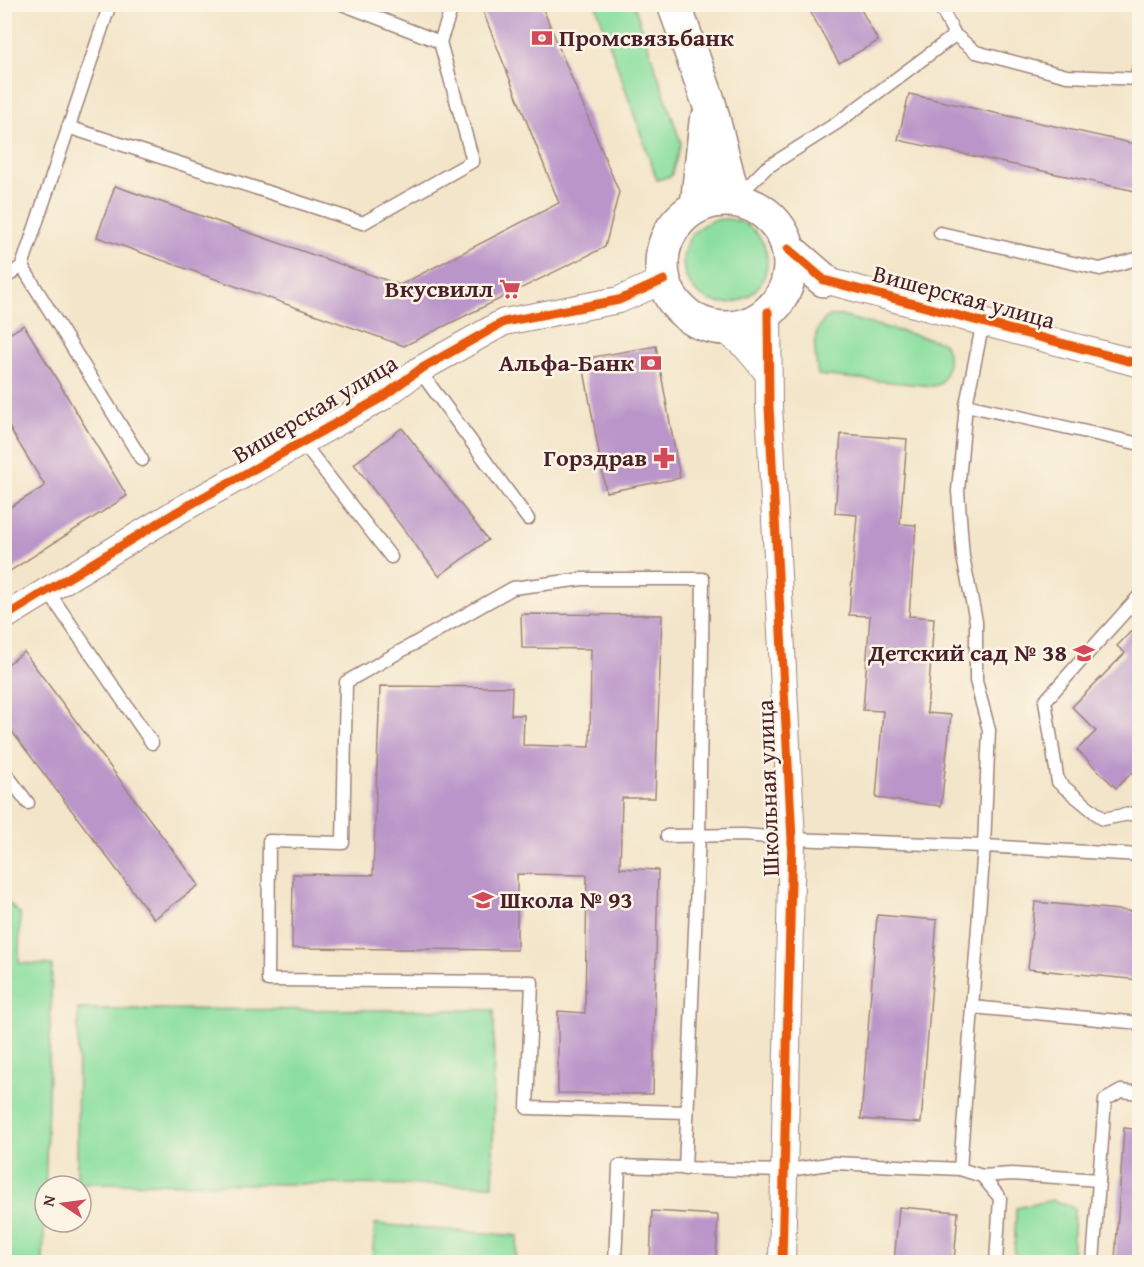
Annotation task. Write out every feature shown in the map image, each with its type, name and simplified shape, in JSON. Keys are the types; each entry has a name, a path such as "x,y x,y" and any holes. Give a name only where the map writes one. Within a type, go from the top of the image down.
{"street":[{"path":"674,4 709,103 734,200"},
{"path":"697,206 709,103"},
{"path":"776,301 789,270 788,249 784,236 766,213 734,200 715,200 697,206 681,217 670,232 663,250 664,279 670,295 680,308 692,318 707,325 723,328 754,321 776,301 824,280"},
{"name":"Вишерская улица","path":"788,249 824,280 1140,363"},
{"name":"Вишерская улица","path":"4,617 175,513 381,398 419,370 504,322 619,300 664,279"},
{"name":"Школьная улица","path":"776,301 768,373 792,839 782,1263"},
{"path":"723,328 746,347 768,373"}],"lane":[{"path":"4,279 22,266 110,4"},
{"path":"342,4 440,42"},
{"path":"68,127 363,223 473,161 440,42 453,4"},
{"path":"939,4 955,35 976,52 1067,76 1138,78 1140,62"},
{"path":"734,200 766,168 837,123 955,35"},
{"path":"940,233 1100,269 1140,258"},
{"path":"22,266 142,460"},
{"path":"960,1169 984,846 989,730 976,681 976,621 963,557 958,491 966,405 984,322"},
{"path":"419,370 528,519"},
{"path":"966,405 1140,444"},
{"path":"302,442 391,556"},
{"path":"686,1168 699,835 703,579 582,579 513,588 346,682 343,843 269,841 268,980 532,982 527,1108 687,1112"},
{"path":"47,590 152,743"},
{"path":"1140,595 1045,701 1058,782 1102,819 1140,812"},
{"path":"4,771 28,803"},
{"path":"667,836 744,835 1140,855"},
{"path":"972,1007 1140,1023"},
{"path":"1093,1263 1105,1100 1121,1091 1140,1093"},
{"path":"615,1263 619,1166 783,1172 834,1163 960,1169 982,1176 1012,1174 1099,1180"},
{"path":"982,1176 1000,1198 996,1263"}],"green space":[{"path":"596,5 634,5 681,143 671,176 657,180"},
{"path":"725,219 748,226 760,238 767,261 760,284 748,296 725,303 702,296 690,284 683,261 690,238 702,226"},
{"path":"829,316 841,316 942,342 948,357 943,379 940,384 933,386 818,375 816,335 818,328"},
{"path":"5,899 20,914 19,963 52,965 46,1174 33,1174 33,1234 44,1234 43,1262 5,1262"},
{"path":"78,1009 494,1010 493,1185 93,1183 93,1174 77,1174"},
{"path":"1053,1200 1074,1208 1072,1262 1014,1262 1016,1208"},
{"path":"375,1224 518,1236 515,1262 372,1262"}],"building":[{"path":"541,4 619,192 605,247 404,346 97,237 115,186 400,285 559,203 482,9 471,5"},
{"path":"806,4 858,4 878,41 839,63"},
{"path":"909,94 1140,145 1140,192 898,140"},
{"path":"24,325 127,496 4,575 4,511 45,486 4,419 4,337"},
{"path":"656,346 680,478 606,492 582,359"},
{"path":"402,428 488,540 439,576 354,464"},
{"path":"841,434 907,439 900,524 916,525 909,616 934,618 927,713 951,715 941,806 876,798 883,711 863,710 870,616 849,615 857,515 835,513"},
{"path":"521,614 662,615 655,798 622,798 620,868 658,870 653,1094 558,1093 558,1011 585,1013 587,875 517,874 517,950 292,948 293,874 373,875 380,686 512,687 511,715 524,715 523,745 590,747 591,649 522,648"},
{"path":"1140,622 1140,765 1116,788 1077,750 1096,731 1072,707 1125,653 1117,646"},
{"path":"24,652 199,885 154,919 4,721 4,667"},
{"path":"1035,902 1140,912 1140,980 1028,969"},
{"path":"877,915 937,920 921,1123 861,1119"},
{"path":"1124,1128 1140,1130 1140,1261 1115,1260"},
{"path":"899,1207 958,1212 954,1262 894,1262"},
{"path":"652,1211 718,1215 716,1262 650,1262"}],"cycle path":[{"path":"788,249 824,280 1140,364"},
{"path":"4,617 175,513 381,398 419,370 504,322 619,300 664,280"},
{"path":"768,312 769,406 792,839 782,1262"}],"place":[{"name":"Промсвязьбанк","path":"542,38"},
{"name":"Вкусвилл","path":"510,289"},
{"name":"Альфа-Банк","path":"651,363"},
{"name":"Горздрав","path":"664,458"},
{"name":"Детский сад № 38","path":"1084,653"},
{"name":"Школа № 93","path":"483,900"}]}
